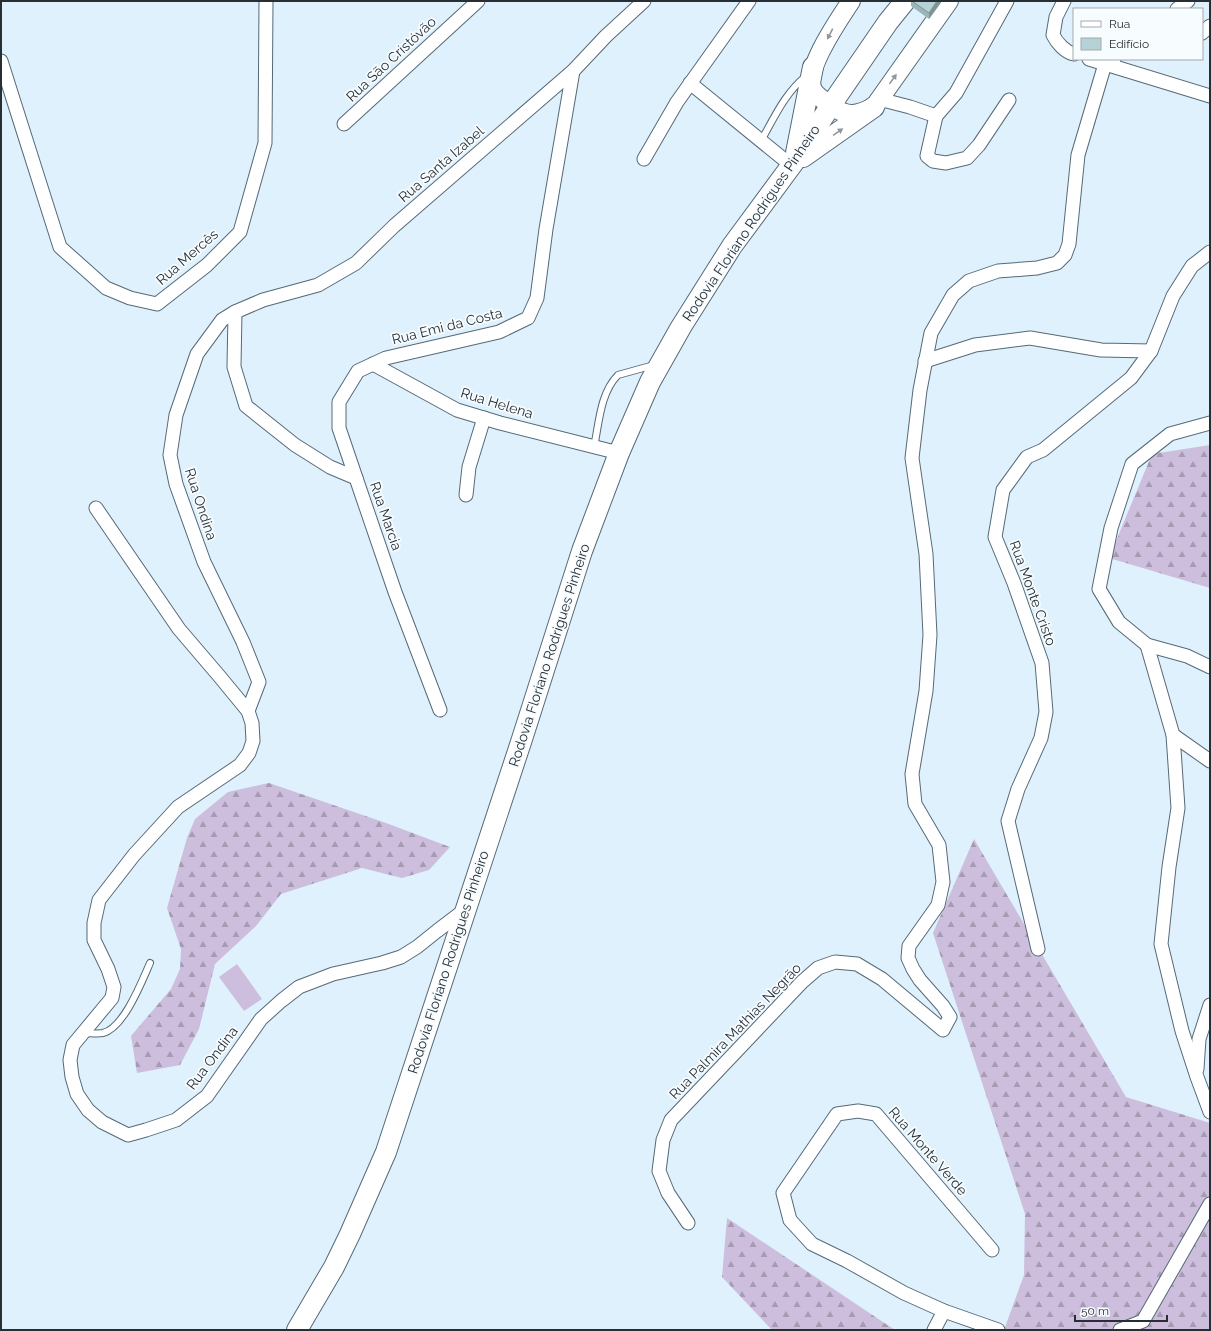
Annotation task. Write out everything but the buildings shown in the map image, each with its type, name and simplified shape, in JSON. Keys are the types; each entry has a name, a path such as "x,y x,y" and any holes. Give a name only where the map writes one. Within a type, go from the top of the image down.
{"main road":[{"name":"Rodovia Floriano Rodrigues Pinheiro","path":"888,22 897,1"},
{"name":"Rodovia Floriano Rodrigues Pinheiro","path":"297,1330 334,1267 386,1152 582,551 619,453 650,382 681,327 732,246 793,164 831,105 888,22 905,1"},
{"path":"793,164 813,69"},
{"path":"793,164 877,103"}],"street":[{"name":"Rua Mercês","path":"1,62 60,247 106,288 130,298 157,304 207,265 240,232 265,143 266,1"},
{"name":"Rua São Cristóvão","path":"344,124 478,1"},
{"name":"Rua Santa Izabel","path":"235,312 264,300 318,285 356,263 394,226 573,71 606,36 644,1"},
{"path":"644,160 677,102 749,1"},
{"path":"851,1 831,30 813,69 811,80 813,90 818,96 839,111 850,115 861,113 877,103 950,1"},
{"path":"1007,1 956,93 936,116 927,156 933,161 946,163 967,158 978,145 1009,100"},
{"path":"1064,1 1056,17 1053,35 1056,41 1073,52"},
{"path":"1178,8 1188,1"},
{"path":"1099,60 1109,61 1207,92"},
{"name":"Rua Palmira Mathias Negrão","path":"688,1223 668,1193 659,1171 663,1140 671,1120 802,982 818,968 835,962 857,964 882,979 942,1030 950,1018 943,1006 920,980 908,958 909,946 938,905 943,882 939,845 915,804 912,774 926,691 930,635 926,554 912,458 920,390 931,333 953,295 969,281 998,271 1037,268 1057,263 1065,255 1069,244 1078,155 1109,61"},
{"name":"Rua Emi da Costa","path":"356,478 338,428 339,402 358,371 386,358 499,332 528,318 537,298 546,230 573,71"},
{"path":"690,83 761,141 793,164"},
{"path":"877,103 910,107 936,116"},
{"name":"Rua Monte Cristo","path":"1038,949 1008,821 1018,789 1041,738 1046,712 1042,663 1014,583 995,537 1003,490 1027,457 1043,450 1130,378 1151,351 1173,296 1192,266 1210,252"},
{"name":"Rua Marcia","path":"235,312 234,367 246,406 295,445 330,467 356,478 395,592 440,710"},
{"name":"Rua Ondina","path":"235,312 222,320 197,354 176,415 170,455 176,484 204,562 243,642 259,682 248,711"},
{"path":"925,360 975,345 1030,338 1101,350 1151,351"},
{"name":"Rua Helena","path":"373,364 457,410 594,448 619,453"},
{"path":"466,496 469,467 484,418"},
{"path":"1210,423 1170,434 1132,464 1111,528 1099,589 1119,622 1147,645 1187,656 1210,667"},
{"name":"Rua Ondina","path":"96,508 179,630 248,711 252,723 253,741 249,753 240,765 178,807 134,854 99,900 94,923 94,940 108,968 114,987 112,998 73,1045 70,1060 72,1077 77,1094 88,1110 102,1122 128,1134 176,1120 207,1096 260,1019 299,987 333,974 382,963 401,957 417,947 466,909"},
{"path":"1147,645 1173,735 1178,808 1169,867 1161,944 1182,1030 1210,1112"},
{"path":"1173,735 1210,761"},
{"path":"1197,1077 1199,1039 1210,1005"},
{"name":"Rua Monte Verde","path":"944,1311 904,1293 847,1261 812,1244 790,1220 783,1193 837,1114 858,1111 876,1114 992,1250"},
{"path":"1120,1330 1144,1321 1210,1204"},
{"path":"934,1330 944,1311 998,1330"}],"lane":[{"path":"761,141 788,94 813,69"},
{"path":"594,448 603,402 614,379 618,375 661,363"},
{"path":"83,1033 104,1033 115,1025 132,1003 150,963"}],"green space":[{"path":"1210,445 1210,588 1109,558 1152,454"},
{"path":"269,783 386,823 450,847 429,870 402,878 362,868 281,894 256,926 215,964 199,1029 180,1065 137,1073 131,1036 171,989 180,969 181,949 167,908 187,838 195,819 228,792"},
{"path":"974,839 1126,1097 1210,1123 1210,1330 1004,1330 1024,1275 1025,1214 933,933"},
{"path":"237,964 262,999 244,1011 219,977"},
{"path":"727,1218 895,1330 772,1330 722,1277"}]}
